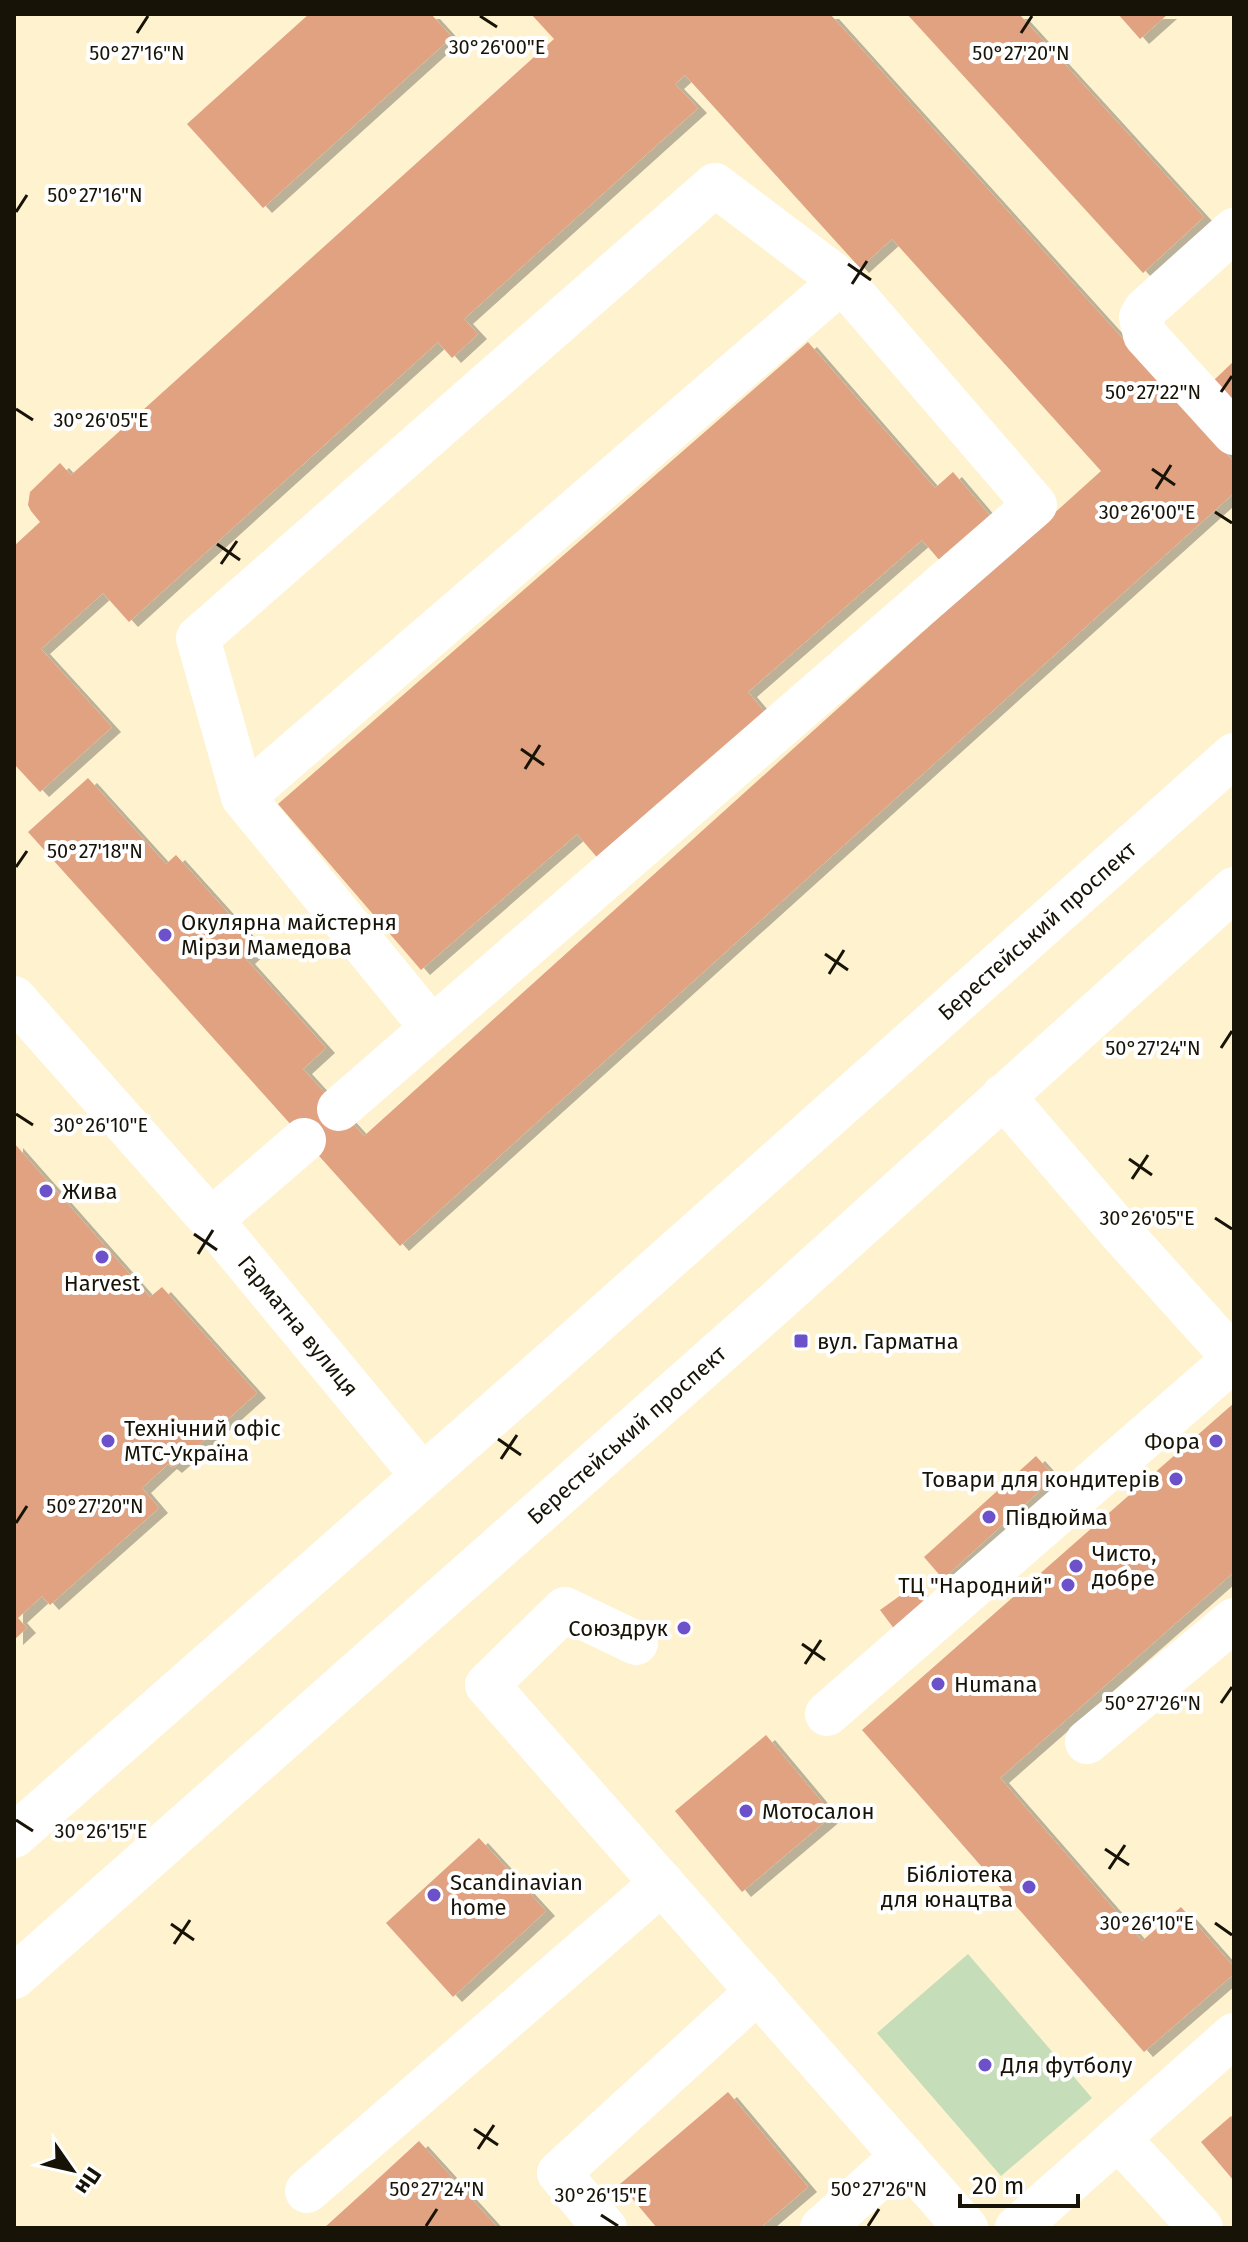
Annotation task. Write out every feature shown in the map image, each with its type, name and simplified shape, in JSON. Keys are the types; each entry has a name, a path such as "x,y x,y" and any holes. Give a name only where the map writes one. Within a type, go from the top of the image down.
{"main road":[{"path":"339,1109 1035,505 842,281 715,185 198,638 243,797 432,1028"},
{"path":"1234,230 1146,309 1141,317 1145,335 1234,433"},
{"path":"243,797 842,281"},
{"name":"Берестейський проспект","path":"14,1836 1234,755"},
{"name":"Берестейський проспект","path":"14,1977 774,1304 1234,889"},
{"name":"Гарматна вулиця","path":"14,998 211,1220 422,1475"},
{"path":"827,1714 1234,1358 1003,1096"},
{"path":"211,1220 304,1140"},
{"path":"636,1643 565,1609 487,1685 966,2228"},
{"path":"1087,1742 1234,1620"},
{"path":"307,2191 662,1883"},
{"path":"605,2228 559,2173 758,1991"},
{"path":"1017,2228 1234,2035"},
{"path":"1118,2138 1201,2228"},
{"path":"822,2228 903,2156"}],"green space":[{"name":"Для футболу","path":"968,1954 1092,2098 1001,2176 877,2033"}],"building":[{"path":"309,14 431,14 452,37 263,208 187,124"},
{"path":"531,14 830,14 1234,462 1234,493 400,1246 28,832 88,778 166,864 176,855 259,947 246,959 326,1048 303,1069 364,1136 1101,471 892,239 860,268 685,75 675,84 698,108 464,319 478,334 452,358 438,342 129,622 103,593 41,649 112,727 40,792 14,764 14,546 40,522 28,505 30,492 60,463 71,475 554,39"},
{"path":"907,14 1019,14 1204,217 1143,273"},
{"path":"1118,14 1168,14 1140,39"},
{"path":"808,342 935,488 953,472 992,518 941,562 922,540 748,692 768,716 601,862 577,834 421,970 278,804"},
{"path":"1234,361 1234,405 1212,382"},
{"name":"Технічний офіс МТС-Україна","path":"14,1143 150,1297 162,1287 257,1393 173,1468 168,1464 142,1488 159,1508 50,1605 42,1596 18,1618 27,1628 14,1640"},
{"path":"1234,1403 1234,1572 1000,1778 1142,1941 1181,1907 1234,1967 1234,1974 1144,2052 862,1730"},
{"name":"Півдюйма","path":"1036,1456 1055,1477 943,1579 924,1557"},
{"path":"915,1585 929,1604 895,1630 880,1610"},
{"path":"766,1735 833,1815 742,1892 675,1811"},
{"path":"479,1838 546,1911 453,1997 386,1923"},
{"path":"728,2092 808,2187 760,2228 657,2228 620,2184"},
{"path":"1231,2116 1234,2120 1234,2181 1201,2142"},
{"path":"419,2141 498,2228 324,2228 368,2188"}],"place":[{"name":"Окулярна майстерня Мірзи Мамедова","path":"165,935"},
{"name":"Жива","path":"46,1191"},
{"name":"Harvest","path":"102,1257"},
{"name":"вул. Гарматна","path":"801,1341"},
{"name":"Технічний офіс МТС-Україна","path":"108,1441"},
{"name":"Фора","path":"1216,1441"},
{"name":"Товари для кондитерів","path":"1176,1479"},
{"name":"Півдюйма","path":"989,1517"},
{"name":"Чисто, добре","path":"1076,1566"},
{"name":"ТЦ \"Народний\"","path":"1068,1585"},
{"name":"Союздрук","path":"684,1628"},
{"name":"Humana","path":"938,1684"},
{"name":"Мотосалон","path":"746,1811"},
{"name":"Бібліотека для юнацтва","path":"1029,1887"},
{"name":"Scandinavian home","path":"434,1895"},
{"name":"Для футболу","path":"985,2065"}]}
